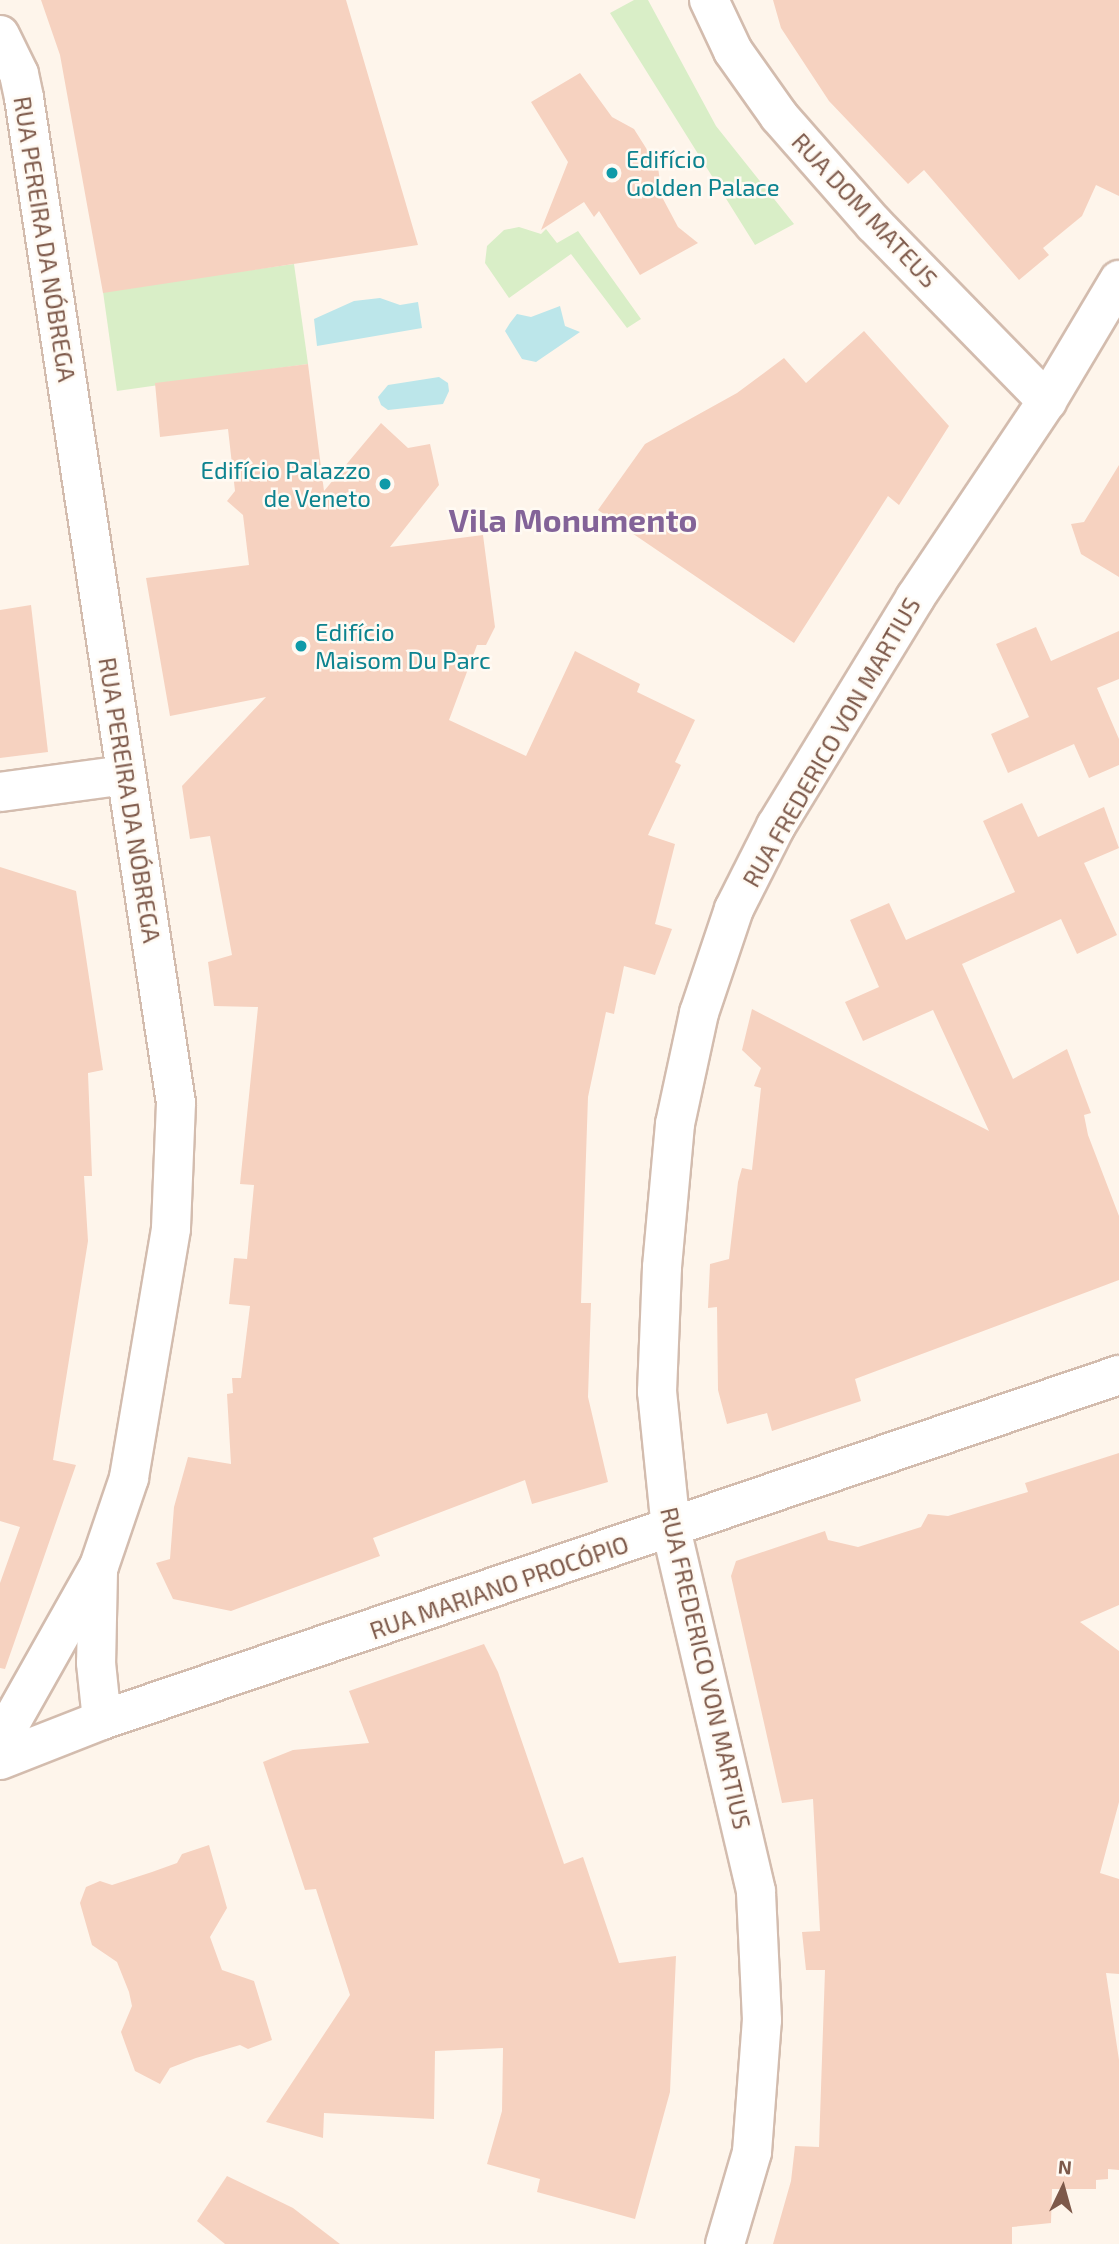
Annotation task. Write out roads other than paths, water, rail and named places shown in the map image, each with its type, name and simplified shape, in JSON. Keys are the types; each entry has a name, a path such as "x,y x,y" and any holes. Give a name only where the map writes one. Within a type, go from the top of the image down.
{"street":[{"name":"RUA DOM MATEUS","path":"709,0 733,51 779,116 874,224 1046,401"},
{"name":"RUA PEREIRA DA NÓBREGA","path":"0,35 19,74 24,98 176,1103 171,1229 129,1478 99,1566 0,1742"},
{"name":"RUA FREDERICO VON MARTIUS","path":"725,2244 752,2152 762,2020 756,1891 671,1530 657,1392 662,1267 675,1124 699,1013 734,909 776,826 915,598 1046,401 1119,280"},
{"path":"0,792 126,775"},
{"name":"RUA MARIANO PROCÓPIO","path":"0,1760 102,1720 671,1530 1119,1375"},
{"name":"RUA PEREIRA DA NÓBREGA","path":"99,1566 96,1662 102,1720"}],"water":[{"path":"380,298 400,305 418,302 422,328 317,346 314,319 354,301"},
{"path":"560,306 565,326 580,332 536,362 522,359 505,331 510,323 517,314 531,317"},
{"path":"439,377 448,383 449,391 443,404 388,410 381,405 378,397 388,385"}],"place":[{"name":"Edifício Golden Palace","path":"612,173"},
{"name":"Edifício Palazzo de Veneto","path":"385,484"},
{"name":"Edifício Maisom Du Parc","path":"301,646"}],"district":[{"name":"Vila Monumento","path":"573,519"}]}
